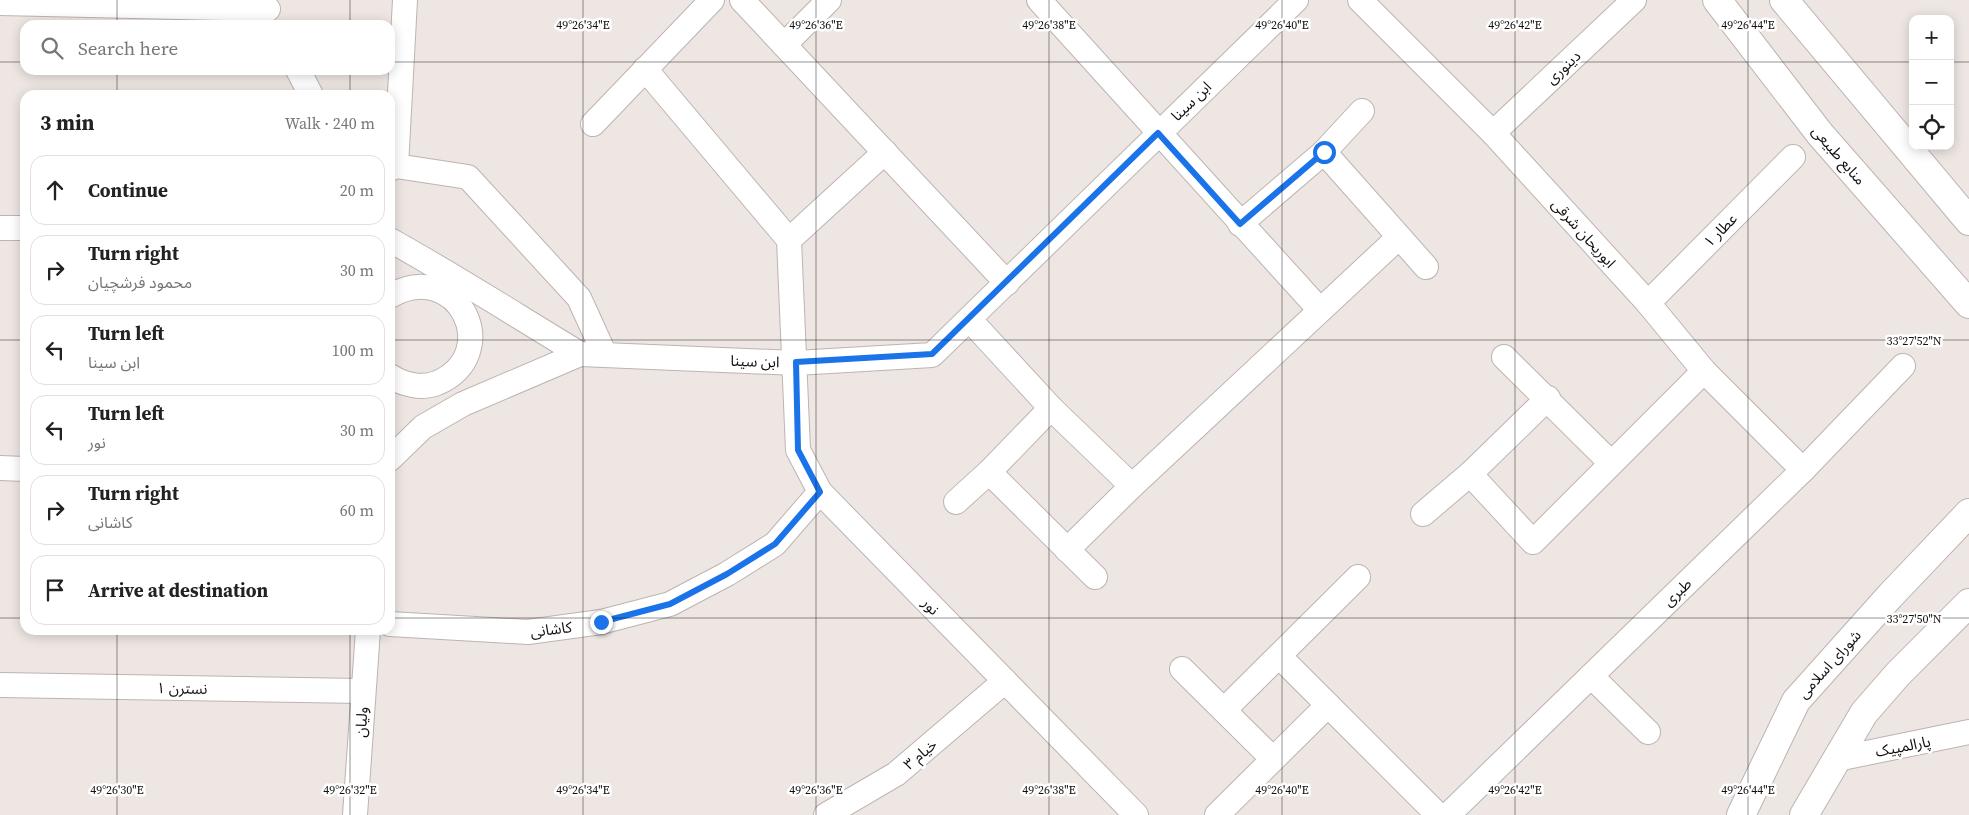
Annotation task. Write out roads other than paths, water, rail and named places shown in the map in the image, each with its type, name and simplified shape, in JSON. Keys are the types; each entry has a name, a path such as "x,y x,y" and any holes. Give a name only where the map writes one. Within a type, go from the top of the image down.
{"street":[{"path":"395,140 405,0"},
{"path":"593,124 712,0"},
{"path":"742,0 1007,283"},
{"path":"784,45 829,0"},
{"path":"1039,0 1240,224 1320,310"},
{"name":"ابن سینا","path":"580,354 796,362 932,354 1296,0"},
{"name":"ابوریحان شرقی","path":"1360,0 1493,133 1648,303 1704,371 1803,470"},
{"name":"دینوری","path":"1493,133 1634,0"},
{"name":"منابع طبیعی","path":"1716,0 1820,134 1969,304"},
{"path":"1784,0 1969,221"},
{"path":"0,3 269,11"},
{"path":"645,69 789,240 884,152"},
{"path":"301,75 308,90"},
{"path":"1240,224 1324,152 1362,111"},
{"path":"1324,152 1426,267"},
{"name":"عطار ۱","path":"1648,303 1793,157"},
{"path":"395,168 468,177 579,298 605,354"},
{"path":"0,228 20,228"},
{"path":"1067,550 1132,486 1399,237"},
{"name":"نور","path":"789,240 796,362 798,450 820,492 1136,815"},
{"path":"395,244 454,286 500,306 580,354"},
{"path":"395,293 417,286 434,288 454,286"},
{"path":"395,379 415,386 432,385 447,378 459,368 468,354 470,337 468,320 460,306 454,286"},
{"path":"969,320 1052,408 1132,486"},
{"path":"395,454 423,427 463,404 580,354"},
{"path":"1504,356 1611,463"},
{"name":"طبری","path":"1448,815 1803,470 1903,366"},
{"path":"1470,474 1533,542 1704,371"},
{"path":"447,378 463,404"},
{"path":"1423,514 1470,474 1548,398"},
{"path":"956,502 989,472 1052,408"},
{"path":"0,468 20,469"},
{"path":"989,472 1095,577"},
{"name":"کاشانی","path":"395,624 528,632 601,622 670,604 727,574 775,544 820,492"},
{"name":"شورای اسلامی","path":"1740,815 1796,701 1890,596 1969,513"},
{"path":"1224,710 1358,577"},
{"path":"1804,815 1864,713 1898,674 1969,603"},
{"name":"ولیان","path":"355,815 368,635"},
{"path":"1279,656 1438,815"},
{"path":"1182,669 1273,759"},
{"path":"1591,676 1648,732"},
{"name":"خیام ۳","path":"826,815 896,774 1005,681"},
{"name":"نسترن ۱","path":"0,685 363,691"},
{"path":"1217,815 1328,705"},
{"name":"پارالمپیک","path":"1837,759 1969,732"}]}
